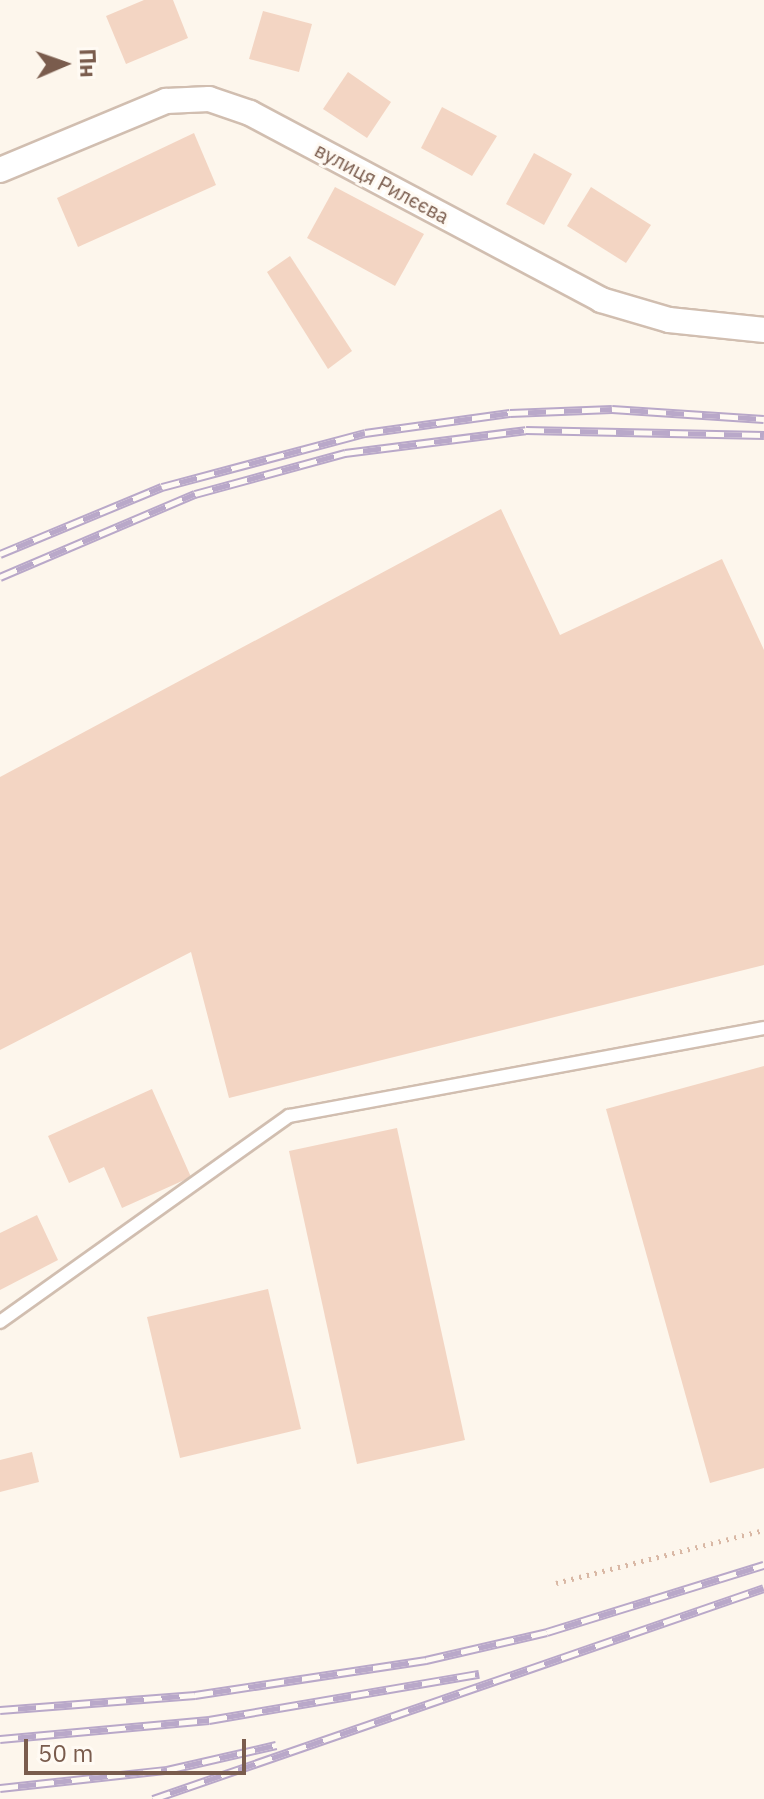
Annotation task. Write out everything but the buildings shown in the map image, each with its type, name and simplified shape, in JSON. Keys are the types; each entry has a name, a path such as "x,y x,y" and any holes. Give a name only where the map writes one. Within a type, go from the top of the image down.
{"street":[{"name":"вулиця Рилєєва","path":"0,170 166,101 209,99 250,113 601,300 669,320 764,330"}],"lane":[{"path":"0,1322 289,1116 764,1028"}],"path":[{"path":"556,1583 764,1530"}],"railway":[{"path":"0,554 162,487 365,433 510,413 612,409 764,419"},
{"path":"0,577 195,494 345,453 526,430 764,435"},
{"path":"0,1710 195,1695 426,1660 547,1632 764,1565"},
{"path":"153,1799 764,1588"},
{"path":"0,1739 209,1720 479,1674"},
{"path":"0,1788 167,1770 276,1745"}]}
